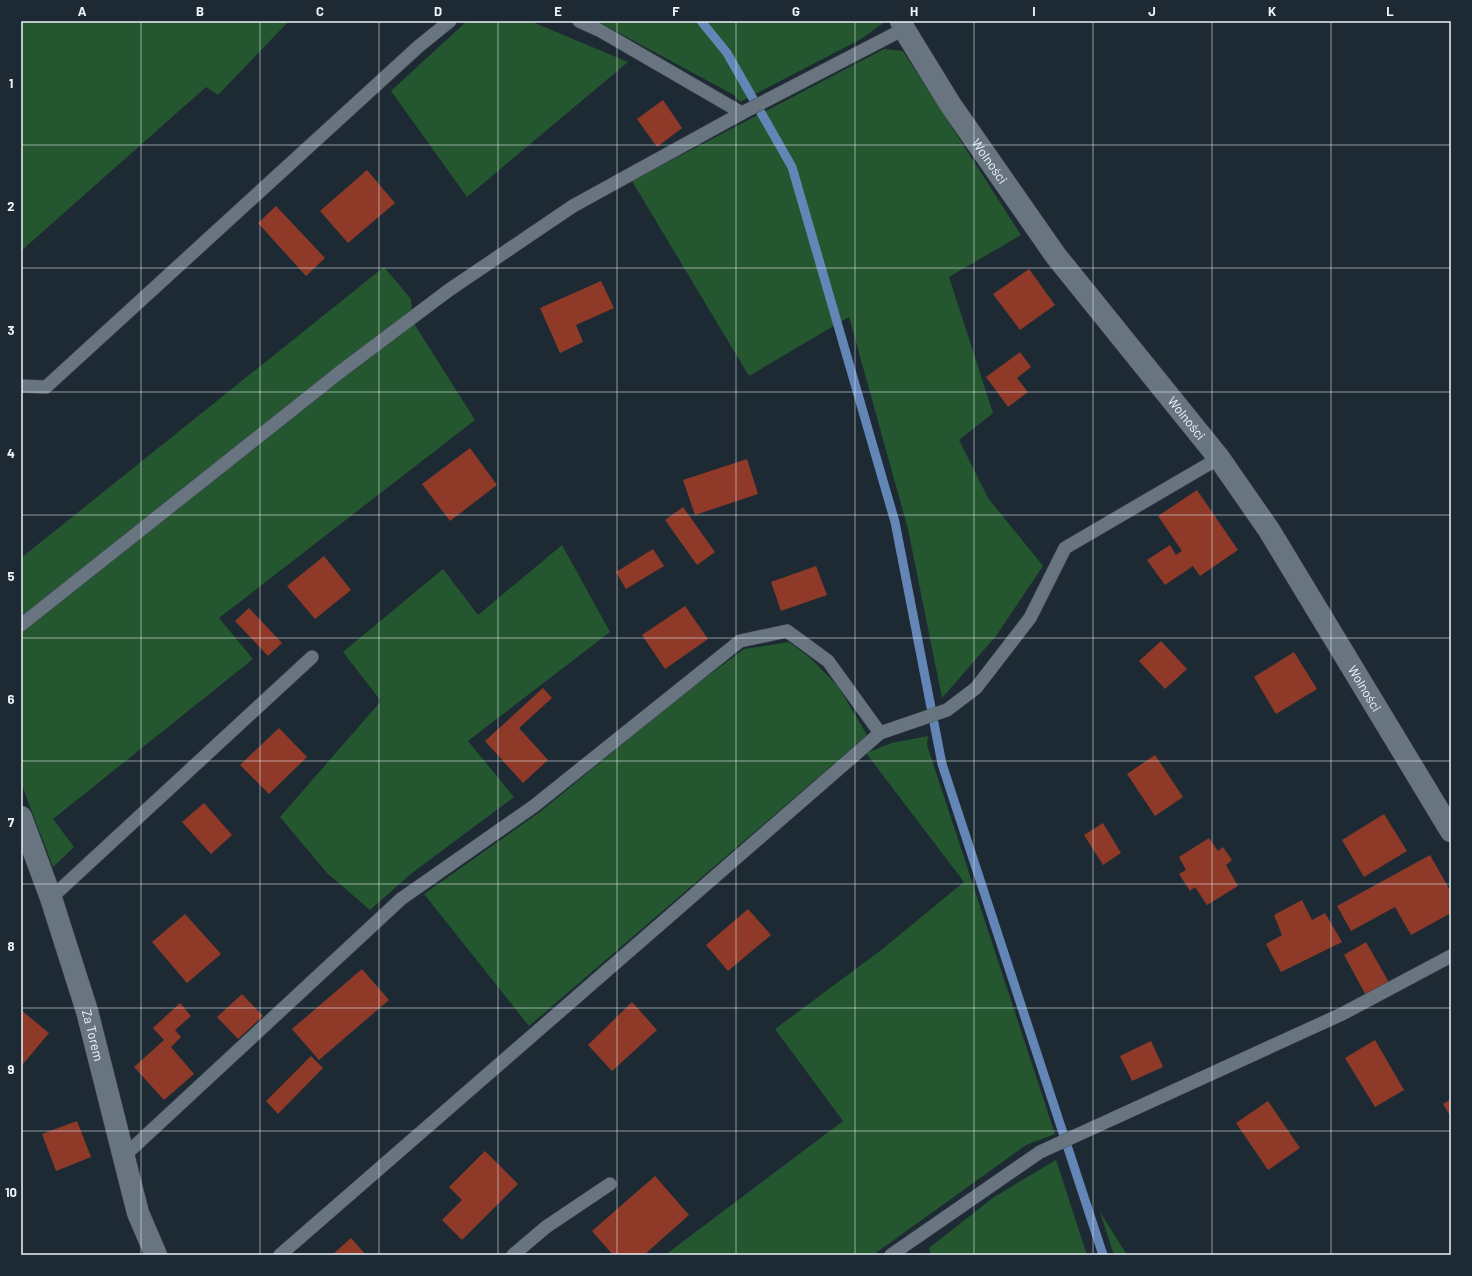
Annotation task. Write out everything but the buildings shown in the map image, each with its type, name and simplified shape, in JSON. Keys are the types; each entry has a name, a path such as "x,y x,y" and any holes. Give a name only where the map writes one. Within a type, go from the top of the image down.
{"street":[{"name":"Wolności","path":"903,25 950,104 1056,256 1219,458 1269,530 1451,831"},
{"name":"Za Torem","path":"21,818 51,898 87,1011 138,1213 156,1255"}],"lane":[{"path":"21,386 46,387 419,46 450,21"},
{"path":"580,21 599,30 742,113"},
{"path":"21,625 340,372 449,290 573,206 903,25"},
{"path":"280,1255 880,733 947,710 976,688 1030,618 1065,548 1219,458"},
{"path":"124,1156 401,899 534,806 740,641 787,632 828,662 880,733"},
{"path":"51,898 312,658"},
{"path":"891,1255 1040,1152 1342,1014 1451,956"},
{"path":"513,1255 546,1228 610,1184"}],"green space":[{"path":"21,21 289,21 218,95 206,87 21,251"},
{"path":"467,21 530,21 628,62 467,197 391,91"},
{"path":"597,21 886,21 861,39 740,102 734,95"},
{"path":"884,49 903,51 1021,235 949,277 993,413 959,440 988,498 1043,566 996,636 942,698 908,529 849,317 749,376 632,181"},
{"path":"384,267 411,299 413,322 475,420 219,618 253,659 53,819 74,847 53,867 21,783 21,558"},
{"path":"562,545 610,632 468,741 514,797 412,873 370,910 327,873 280,817 381,701 343,652 443,569 478,615"},
{"path":"789,642 809,657 838,686 867,735 529,1026 424,894 540,812 681,696 744,649"},
{"path":"928,736 927,745 1055,1134 1026,1145 873,1255 665,1255 843,1121 775,1029 880,951 964,882 866,753 892,743"},
{"path":"1056,1160 1087,1255 931,1255 929,1248 994,1197"},
{"path":"1100,1212 1127,1255 1114,1255"}],"waterway":[{"path":"701,21 727,53 792,167 895,522 942,764 1103,1255"}]}
